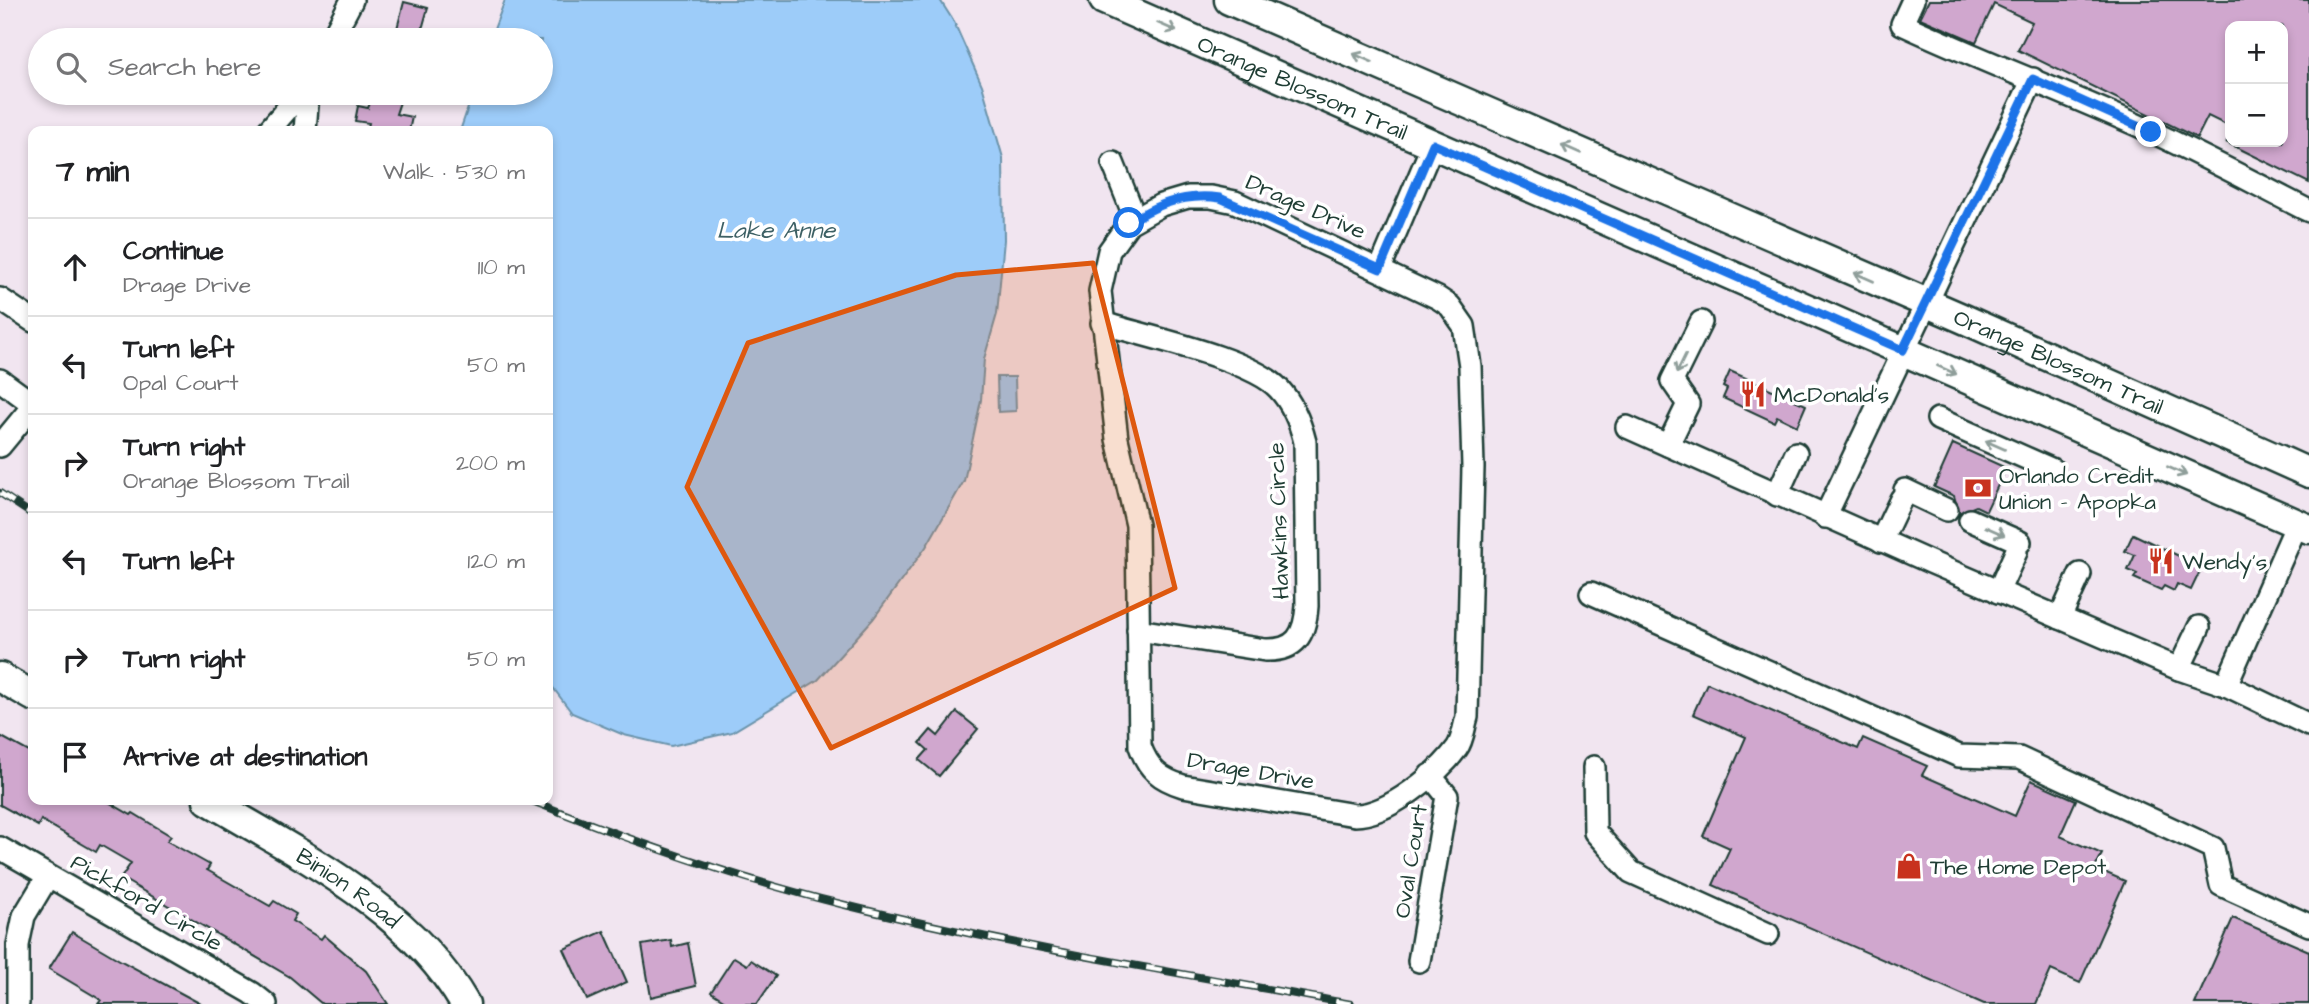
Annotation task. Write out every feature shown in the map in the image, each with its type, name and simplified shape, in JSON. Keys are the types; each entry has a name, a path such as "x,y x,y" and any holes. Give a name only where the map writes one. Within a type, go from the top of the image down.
{"main road":[{"name":"Orange Blossom Trail","path":"1104,0 1139,7 1433,144 2303,527"},
{"name":"Orange Blossom Trail","path":"1229,0 2308,471"},
{"path":"0,677 28,693"},
{"name":"Binion Road","path":"216,805 329,872 379,908 421,945 465,1004"}],"street":[{"path":"337,28 352,0"},
{"path":"1913,0 1902,24 1993,67 2033,79 2137,125 2309,211"},
{"path":"1825,517 2033,79"},
{"path":"272,126 291,105"},
{"path":"305,126 307,105"},
{"path":"1380,269 1433,144"},
{"path":"1112,163 1135,219"},
{"name":"Drage Drive","path":"1201,196 1220,198 1380,269 1450,306 1468,337 1473,467 1467,716 1459,746 1430,775 1393,803 1362,815 1164,780 1148,764 1137,732 1136,515 1117,439 1102,323 1103,269 1117,237 1135,219 1175,200 1201,196"},
{"path":"0,299 28,318"},
{"path":"1668,445 1688,404 1672,381 1701,322"},
{"name":"Hawkins Circle","path":"1102,323 1234,364 1262,376 1286,398 1300,424 1305,442 1307,606 1305,626 1296,643 1285,649 1265,650 1138,630"},
{"path":"0,380 28,401"},
{"path":"0,446 28,411"},
{"path":"1938,419 2053,470"},
{"path":"1627,427 1998,592 2179,669 2226,685 2309,725"},
{"path":"1777,495 1796,453"},
{"path":"1881,541 1903,495 1947,510"},
{"path":"1970,520 2018,547 1998,592"},
{"path":"2226,685 2303,527"},
{"path":"2060,618 2080,574"},
{"path":"1591,593 1959,756 2020,758 2213,848 2221,885 2309,925"},
{"path":"2179,669 2199,626"},
{"path":"1594,767 1595,832 1630,872 1768,934"},
{"name":"Oval Court","path":"1419,961 1438,864 1447,796 1430,775"},
{"name":"Pickford Circle","path":"0,848 252,993 266,1004"},
{"path":"18,1004 18,946 24,916 48,876"}],"highlighted area":[{"path":"1093,263 1175,588 831,748 687,487 748,343 956,275"}],"water":[{"name":"Lake Anne","path":"505,0 940,0 954,22 982,85 1003,158 1004,240 997,314 984,359 981,400 964,481 926,547 873,619 818,680 732,732 671,746 624,735 572,713 553,688 553,126 462,126 469,105 553,105 553,28 494,28"},
{"path":"997,377 1015,377 1016,411 998,412"}],"building":[{"path":"1929,0 2309,0 2309,183 2236,147 2288,147 2288,21 2225,21 2225,124 2208,116 2197,138 2018,50 2032,22 1994,4 1976,42 1920,18"},
{"path":"404,2 428,8 422,28 397,28"},
{"path":"369,105 399,105 396,114 412,117 410,126 368,126 369,123 355,121 358,106 368,108"},
{"name":"McDonald's","path":"1730,371 1806,405 1797,426 1777,416 1774,422 1723,398 1727,389 1723,387"},
{"path":"1953,444 2006,468 1986,511 1976,506 1959,513 1954,496 1934,487"},
{"name":"Wendy's","path":"2133,534 2202,567 2191,590 2177,584 2174,591 2164,586 2161,590 2134,578 2137,574 2128,570 2135,555 2125,551"},
{"name":"The Home Depot","path":"1707,683 1858,749 1863,738 1927,766 1922,775 2015,816 2031,780 2076,800 2060,836 2102,854 2095,868 2125,881 2080,983 2051,970 2036,1004 1984,1004 1713,885 1730,848 1703,836 1746,737 1693,714"},
{"path":"957,712 978,729 939,776 919,760 928,750 920,743 931,730 938,736"},
{"path":"0,736 28,751 28,805 114,805 131,815 133,813 171,836 167,841 210,865 207,870 270,906 274,901 296,914 292,921 321,939 324,935 366,971 388,1004 322,1004 290,977 121,878 131,863 100,845 96,852 41,820 38,826 0,805"},
{"path":"2233,918 2309,951 2309,1004 2195,1004"},
{"path":"604,931 627,982 587,1000 564,949"},
{"path":"72,932 201,1004 98,1004 101,1000 49,969"},
{"path":"671,940 672,947 688,943 696,986 651,997 642,945"},
{"path":"734,957 747,965 751,960 776,976 757,1004 730,1004 711,992"}],"railway":[{"path":"0,493 28,512"},
{"path":"543,805 684,858 841,904 1031,946 1351,1004"}],"place":[{"name":"McDonald's","path":"1753,394"},
{"name":"Orlando Credit Union - Apopka","path":"1978,488"},
{"name":"Wendy's","path":"2161,561"},
{"name":"The Home Depot","path":"1909,866"}],"route":[{"path":"1129,223 1143,213 1175,200 1201,196 1220,198 1235,202 1380,269 1433,144 1903,350 2033,79 2151,132"}]}
